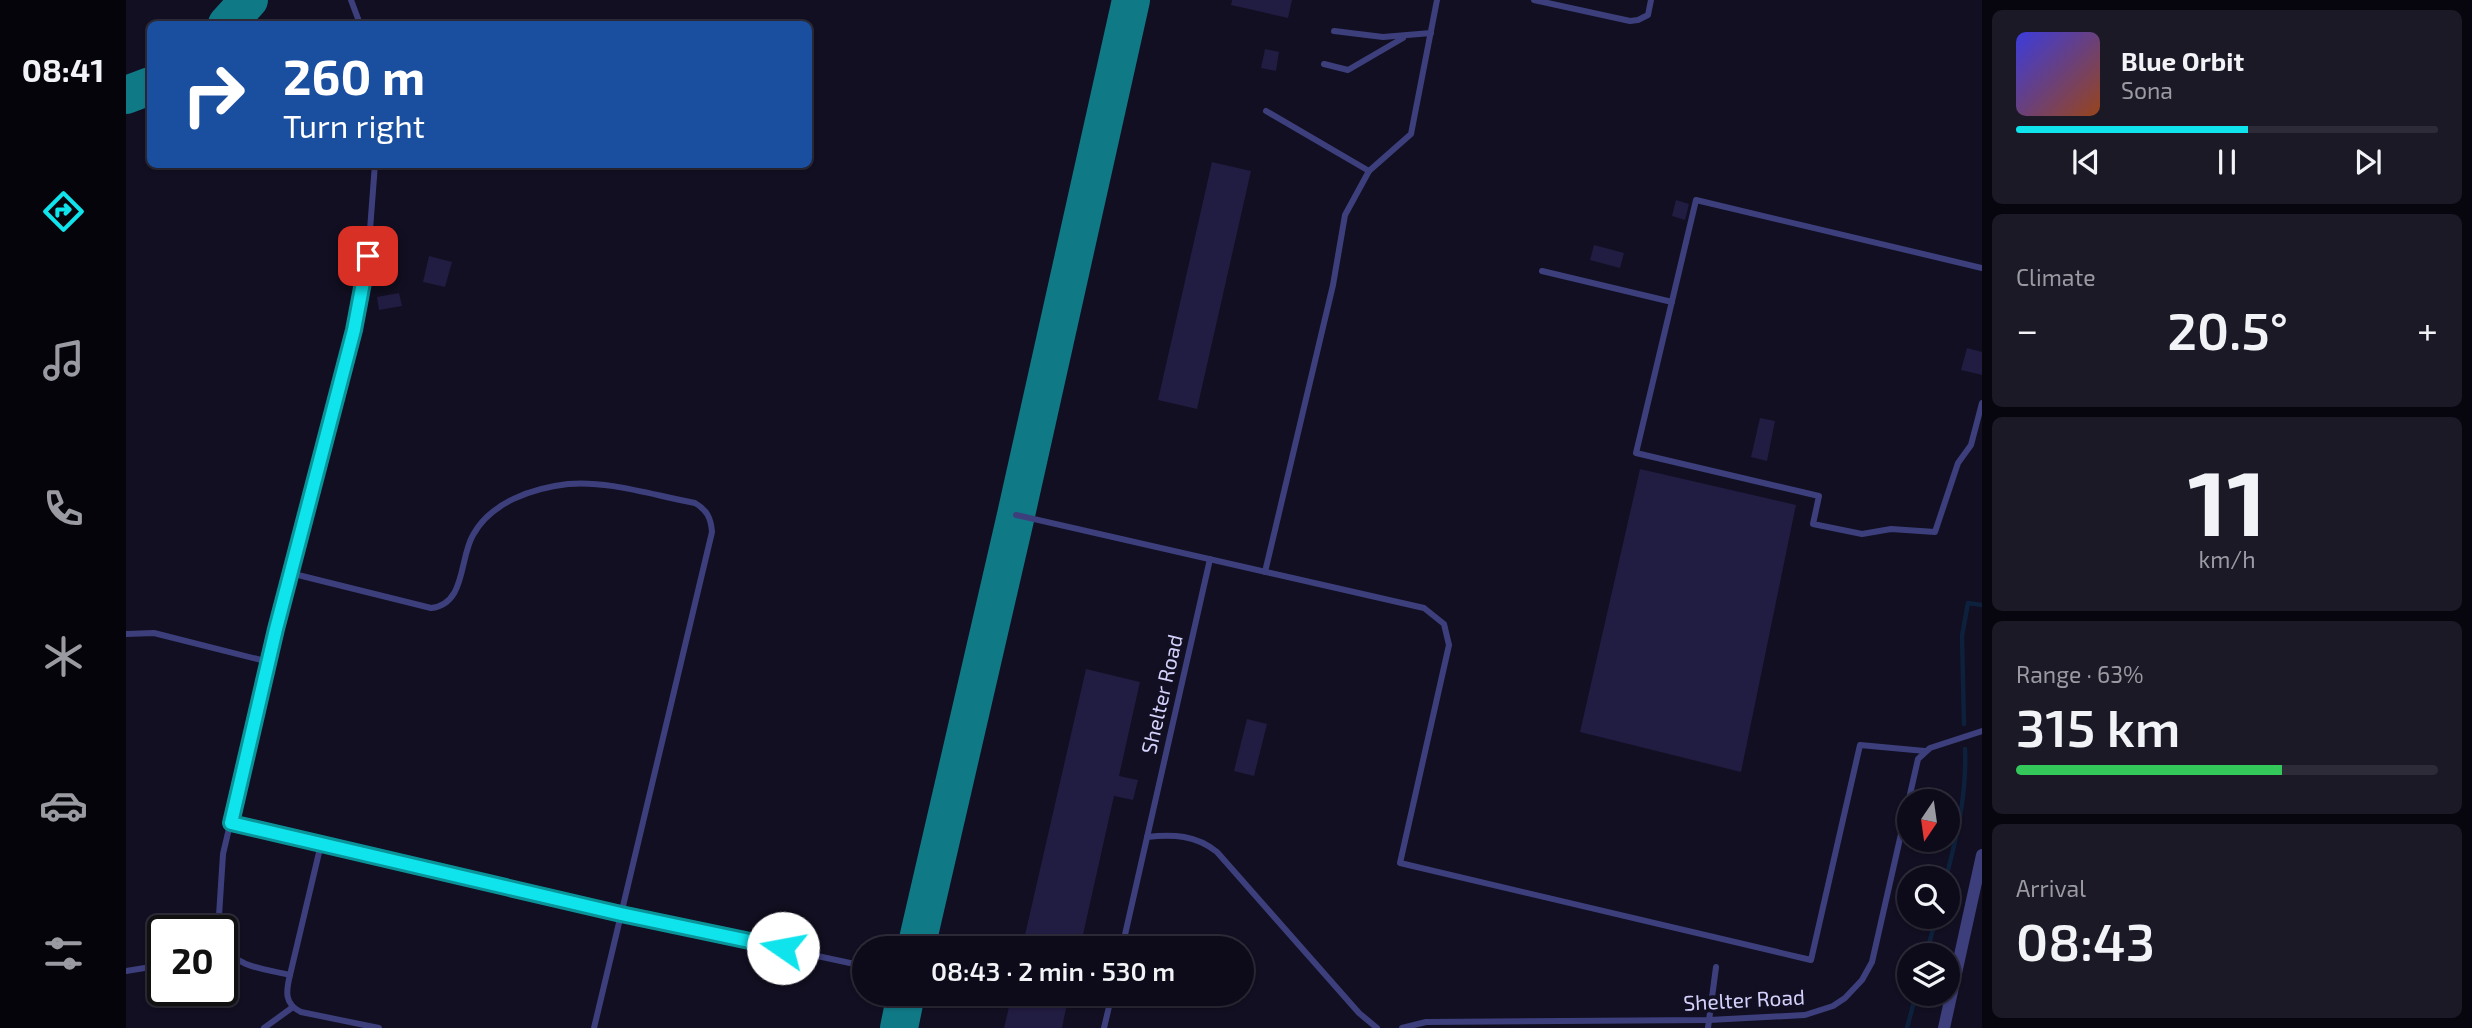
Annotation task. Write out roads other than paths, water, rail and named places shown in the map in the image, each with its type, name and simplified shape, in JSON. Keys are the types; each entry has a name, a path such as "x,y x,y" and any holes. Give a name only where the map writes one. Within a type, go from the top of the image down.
{"street":[{"path":"1944,1028 1982,855"}],"lane":[{"path":"351,0 359,21"},
{"path":"1265,572 1334,285 1345,215 1369,171 1411,134 1437,0"},
{"path":"1534,0 1630,21 1648,15 1651,0"},
{"path":"1334,31 1384,37 1431,33"},
{"path":"1324,64 1348,70 1405,37"},
{"path":"1266,111 1369,171"},
{"path":"219,915 220,880 231,823 290,573 360,303 368,256 375,168"},
{"path":"1982,268 1696,200 1636,453 1819,496 1813,524 1862,534 1891,529 1935,532 1958,463 1971,445 1982,403"},
{"path":"1542,271 1672,302"},
{"path":"290,573 431,608 439,607 455,594 467,547 480,524 505,503 527,494 569,484 599,484 695,503 707,512 712,522 712,532 594,1028"},
{"path":"1016,515 1424,608 1444,624 1449,645 1400,863 1811,960 1860,745 1925,751 1982,731"},
{"name":"Shelter Road","path":"1125,936 1210,559"},
{"path":"126,634 154,633 269,662"},
{"name":"Shelter Road","path":"1402,1028 1426,1023 1708,1024 1816,1013 1845,998 1863,979 1872,962 1916,765 1925,751"},
{"path":"231,823 621,914 852,962"},
{"path":"1147,836 1181,835 1208,844 1359,1013 1377,1028"},
{"path":"321,844 286,992 288,1000 302,1012 379,1028"},
{"path":"238,961 290,975"},
{"path":"1708,1024 1716,967"},
{"path":"126,971 147,968"},
{"path":"1104,1028 1109,1006"},
{"path":"264,1028 293,1007"}],"waterway":[{"path":"1964,724 1962,636 1968,603 1982,605"},
{"path":"1949,866 1963,798 1965,749"},
{"path":"1929,943 1933,929"},
{"path":"1907,1028 1913,1006"}]}
